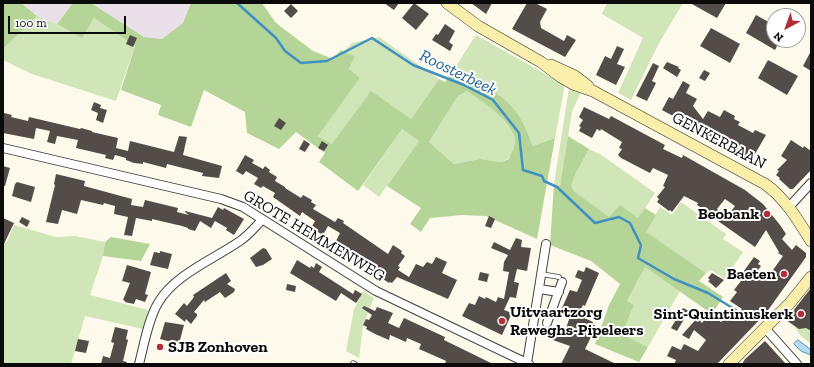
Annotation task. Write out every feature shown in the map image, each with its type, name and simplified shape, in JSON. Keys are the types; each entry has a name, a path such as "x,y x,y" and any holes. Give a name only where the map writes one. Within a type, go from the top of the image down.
{"street":[{"name":"GENKERBAAN","path":"447,3 483,29 540,62 570,73 586,84 592,91 765,184 789,207 811,240"},
{"name":"GROTE HEMMENWEG","path":"3,148 221,199 243,207 376,291 528,363"},
{"path":"789,207 811,184"},
{"path":"139,364 152,317 163,294 176,282 242,240 262,220"},
{"path":"528,363 546,244"},
{"path":"729,364 797,295 811,277"},
{"path":"547,323 559,292 561,279"},
{"path":"538,289 559,292"},
{"path":"765,328 798,364"}],"lane":[{"path":"541,274 561,279"}],"shaded area":[{"path":"21,3 73,3 57,24 37,16"},
{"path":"91,3 191,3 183,23 162,39 144,37"}],"green space":[{"path":"3,3 21,3 37,16 3,49"},
{"path":"73,3 91,3 144,37 162,39 183,23 191,3 262,3 276,23 313,51 333,59 341,50 355,56 349,69 360,78 318,136 332,144 371,91 411,119 439,79 445,82 454,69 488,88 504,99 522,121 533,146 555,138 537,239 486,216 462,215 430,218 421,232 410,224 421,208 387,186 419,141 402,129 358,191 319,162 325,153 296,132 279,149 247,133 245,112 204,90 191,127 158,115 161,105 121,90 135,46 94,18 82,38 57,24","holes":["467,91 496,112 509,126 515,141 509,159 501,162 480,159 454,164 429,142 458,96"]},
{"path":"607,3 683,3 659,43 631,100 618,93 643,38 602,14"},
{"path":"37,16 57,24 81,37 94,18 135,46 116,101 32,74 3,60 3,49"},
{"path":"476,35 563,84 564,89 555,138 533,146 522,121 504,99 488,88 454,69"},
{"path":"379,37 439,79 411,119 332,144 318,136 360,78 349,69 355,56 344,51 352,43"},
{"path":"569,88 581,92 572,112 560,186 554,184"},
{"path":"467,91 496,112 509,126 515,141 509,158 501,162 480,159 454,164 429,142 458,96"},
{"path":"402,129 419,141 379,197 363,185"},
{"path":"568,136 589,149 571,186 575,192 609,217 620,205 638,218 645,208 656,215 646,232 706,273 699,281 723,297 712,314 645,267 627,301 634,305 622,334 648,347 639,362 595,344 609,305 620,284 591,261 550,245 554,184 560,186"},
{"path":"589,149 600,154 655,193 638,219 609,218 575,192 571,186"},
{"path":"681,202 726,234 723,239 743,252 725,279 711,270 706,273 645,232 660,207 672,215"},
{"path":"14,225 56,237 75,236 105,242 103,256 90,295 148,310 143,329 85,316 71,364 3,364 3,242 7,242"},
{"path":"111,237 150,244 141,261 103,256 105,242"},
{"path":"645,267 680,291 648,347 622,334 634,305 627,301"},
{"path":"363,291 374,298 363,326 359,358 346,351 354,309"},
{"path":"795,325 799,328 806,328 811,332 811,344 801,336 794,326"}],"water":[{"path":"798,340 811,350 811,355 802,351 794,344"}],"building":[{"path":"384,3 399,3 394,10"},
{"path":"414,3 429,14 416,30 402,18"},
{"path":"471,3 492,3 486,14"},
{"path":"527,3 535,3 547,9 540,22 541,28 564,41 567,35 576,40 565,57 512,29"},
{"path":"690,3 726,3 717,18"},
{"path":"291,4 298,11 291,18 284,11"},
{"path":"756,15 766,21 766,45 746,33"},
{"path":"445,24 455,31 449,42 453,45 450,51 432,40 436,34 438,35"},
{"path":"711,28 740,44 730,63 700,46"},
{"path":"130,35 137,38 133,47 126,44"},
{"path":"617,46 624,49 617,64 625,67 616,85 596,75 605,56 611,59"},
{"path":"811,51 811,71 803,66"},
{"path":"768,60 798,76 787,95 758,78"},
{"path":"667,62 679,67 678,68 681,70 677,77 663,68"},
{"path":"653,63 659,66 652,81 656,83 647,101 636,96"},
{"path":"704,70 710,73 705,81 699,78"},
{"path":"683,81 690,85 686,93 697,99 693,106 703,119 708,111 720,117 724,110 735,116 734,119 740,122 738,125 753,133 755,130 766,135 752,159 662,110 669,97 673,99"},
{"path":"94,102 101,105 100,108 107,110 103,123 96,120 98,113 91,110"},
{"path":"584,107 609,119 611,116 665,145 663,149 682,158 683,155 745,190 763,204 780,225 786,234 782,239 792,250 796,245 806,253 806,257 766,313 717,364 674,364 676,360 667,356 672,346 681,350 684,344 698,351 706,340 694,330 689,339 682,335 698,317 701,319 700,321 702,323 708,314 716,321 717,319 721,322 727,316 729,318 731,316 733,319 742,309 730,301 737,292 734,290 744,277 741,275 754,257 760,261 758,264 761,266 758,270 768,277 783,256 778,253 779,252 766,230 755,247 708,214 709,213 697,205 698,203 684,196 672,212 670,210 669,211 657,202 659,199 657,197 665,187 663,186 668,175 653,168 650,173 621,158 618,155 622,149 619,148 622,142 601,129 600,131 597,129 592,138 579,131 581,127 579,126 583,120 579,117","holes":["725,199 735,206 727,217 717,209"]},
{"path":"4,113 12,115 11,117 28,121 29,117 81,128 118,138 116,148 128,151 130,141 174,152 179,136 187,137 183,155 222,166 219,178 202,176 203,173 167,164 166,168 143,162 143,164 134,163 126,160 126,158 115,155 113,160 105,158 106,155 76,148 78,140 57,136 55,144 47,142 50,131 36,128 34,139 3,133"},
{"path":"279,118 286,123 281,130 274,126"},
{"path":"304,140 310,144 305,152 299,149"},
{"path":"791,140 803,148 804,146 811,151 811,170 793,189 790,189 776,175 779,171 777,170 787,160 781,156"},
{"path":"322,141 328,145 324,151 318,148"},
{"path":"245,155 254,160 252,163 263,169 265,166 270,170 269,172 277,177 275,181 285,188 301,198 303,195 312,200 311,202 316,205 313,209 335,222 338,218 344,221 343,223 388,254 393,245 402,251 401,253 405,256 398,266 400,267 398,270 409,277 416,264 423,267 427,262 432,264 436,257 447,262 442,273 457,280 448,299 397,277 392,283 389,283 374,273 376,270 359,258 342,248 340,251 333,247 340,233 328,226 323,235 311,228 315,221 302,212 300,216 273,197 275,193 263,186 261,188 254,184 258,178 246,171 243,175 236,171"},
{"path":"3,166 10,168 5,186 3,186"},
{"path":"56,174 85,181 84,186 132,199 131,205 143,207 145,200 178,208 177,212 189,215 185,211 212,218 218,207 223,210 224,208 244,219 234,235 226,230 227,228 215,221 211,228 200,221 195,231 182,226 152,219 152,221 136,218 132,236 124,235 128,217 114,214 115,206 81,200 77,214 62,210 58,224 46,222 55,185"},
{"path":"17,182 35,187 31,202 12,196 15,184"},
{"path":"489,216 495,219 491,228 485,226"},
{"path":"22,217 30,221 27,227 19,222"},
{"path":"3,218 14,223 3,246"},
{"path":"516,238 522,240 521,247 531,248 527,271 517,269 514,282 519,283 516,298 510,297 504,310 512,313 502,335 462,316 469,303 475,305 479,296 485,299 486,297 496,302 498,297 504,299 509,272 503,271 504,262 508,255 491,248 494,242 510,250"},
{"path":"263,248 266,249 272,259 263,265 256,267 250,258"},
{"path":"160,251 172,254 168,269 150,265 154,252 160,253"},
{"path":"297,260 310,268 311,266 314,268 316,263 322,267 319,272 353,294 355,290 362,294 356,303 341,293 336,301 290,273"},
{"path":"127,265 151,272 145,294 148,295 145,302 136,299 134,304 123,300 130,283 122,281"},
{"path":"586,267 599,273 585,306 583,305 578,315 593,322 592,325 595,325 594,331 585,349 616,364 561,364 570,346 550,339 553,329 555,330 556,328 565,331 572,311 562,308 570,290 577,292 582,280 575,277 578,270 584,272"},
{"path":"480,272 489,274 487,282 478,280"},
{"path":"226,273 231,281 227,284 235,289 234,292 225,298 220,292 205,302 204,300 194,312 197,316 191,324 186,319 185,322 175,314 184,303 187,306 194,297 193,295"},
{"path":"712,273 724,280 716,288 708,281 710,280 708,278"},
{"path":"287,284 296,286 295,292 286,290"},
{"name":"Sint-Quintinuskerk","path":"811,288 811,331 806,328 799,329 786,320"},
{"path":"364,306 375,311 377,307 393,313 388,323 399,328 404,318 445,337 444,340 493,364 445,364 446,361 419,349 421,344 407,338 406,342 390,335 389,340 375,334 366,329 367,327 363,325 366,319 369,320 372,315 362,308"},
{"path":"683,308 689,311 677,331 671,328"},
{"path":"165,322 184,325 179,344 160,339"},
{"path":"115,327 128,330 126,339 128,340 123,361 127,362 126,364 101,364 103,356 110,358 114,343 111,342"},
{"path":"78,339 89,341 86,353 75,351"},
{"path":"765,341 786,364 742,364 745,359"}],"waterway":[{"name":"Roosterbeek","path":"237,3 276,38 285,51 301,63 327,61 372,38 413,65 464,85 493,100 519,133 523,170 542,176 544,181 557,187 595,223 619,217 630,223 641,245 638,258 674,279 708,293 739,312"}],"place":[{"name":"Beobank","path":"767,214"},
{"name":"Baeten","path":"784,274"},
{"name":"Sint-Quintinuskerk","path":"801,314"},
{"name":"Uitvaartzorg Reweghs-Pipeleers","path":"502,321"},
{"name":"SJB Zonhoven","path":"160,347"}]}
